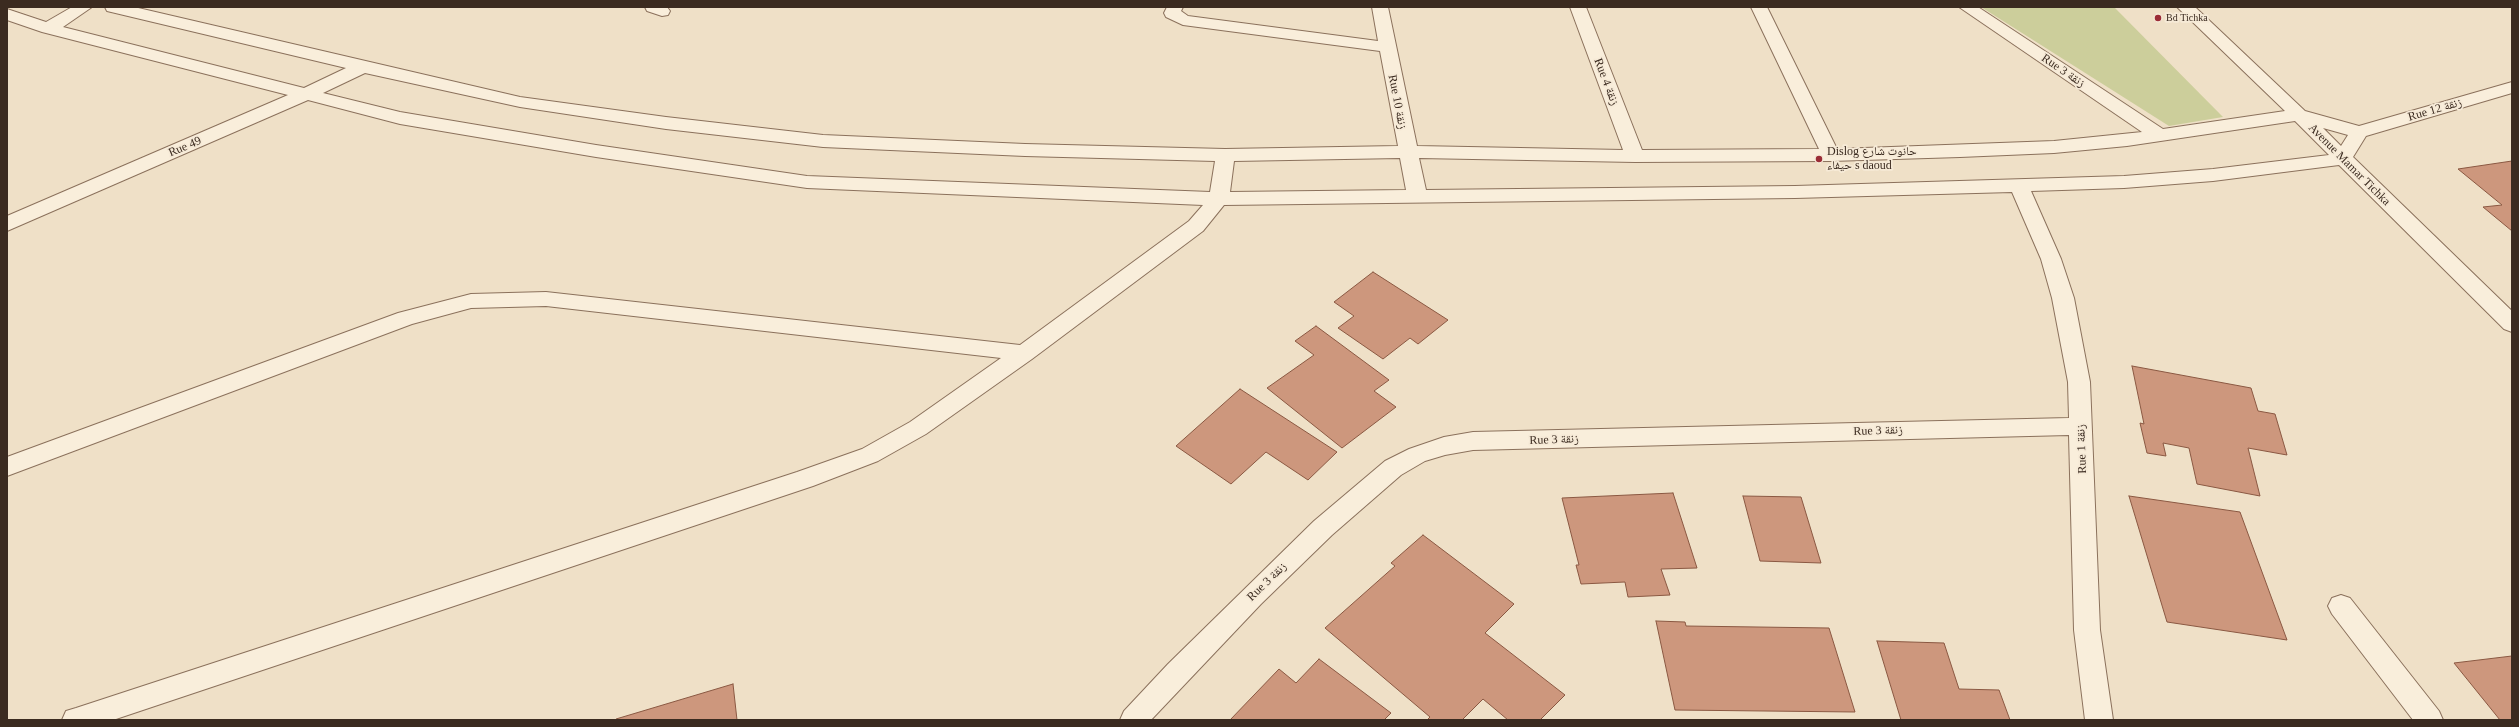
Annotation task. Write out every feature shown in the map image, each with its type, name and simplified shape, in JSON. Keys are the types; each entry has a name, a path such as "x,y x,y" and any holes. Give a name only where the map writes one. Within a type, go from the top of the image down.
{"street":[{"path":"48,28 84,7"},
{"path":"7,14 48,28 408,119 596,151 807,182 1007,192 1219,199 2020,186 2124,182 2213,175 2343,159 2359,132 2299,115 2160,136 2054,147 1831,155 1635,156 1408,152 1225,155 1025,150 823,141 666,123 520,102 363,67 114,7"},
{"name":"Rue 10 زنقة","path":"1380,7 1386,47 1417,196"},
{"name":"Rue 4 زنقة","path":"1578,7 1635,156"},
{"path":"1759,7 1831,155"},
{"name":"Rue 3 زنقة","path":"1967,7 2160,136"},
{"name":"Avenue Mamar Tichka","path":"2185,7 2299,115 2512,324"},
{"path":"1173,10 1183,20 1386,47"},
{"name":"Rue 49","path":"7,224 306,94 363,67"},
{"name":"Rue 12 زنقة","path":"2359,132 2512,87"},
{"path":"76,720 805,480 870,455 918,428 1024,353 1196,226 1219,199 1225,155"},
{"name":"Rue 1 زنقة","path":"2020,186 2049,253 2063,298 2079,382 2087,630 2099,720"},
{"path":"7,467 406,318 471,301 546,299 1024,353"},
{"name":"Rue 3 زنقة","path":"1134,720 1177,672 1252,596 1323,528 1393,468 1417,455 1444,446 1474,441 2081,426"},
{"path":"2341,606 2429,720"}],"green space":[{"path":"1981,7 2114,7 2223,117 2169,126"}],"building":[{"path":"2512,161 2512,231 2483,207 2502,205 2458,169"},
{"path":"1373,272 1448,320 1418,344 1410,338 1383,359 1338,328 1354,316 1334,302"},
{"path":"1316,326 1389,380 1374,391 1396,407 1342,448 1267,388 1314,355 1295,341"},
{"path":"2132,366 2251,388 2258,411 2275,414 2287,455 2248,448 2260,496 2197,484 2189,448 2163,443 2166,456 2147,453 2140,423 2144,424"},
{"path":"1240,389 1337,452 1308,480 1266,452 1231,484 1176,446"},
{"path":"1673,493 1697,568 1661,569 1670,595 1628,597 1625,582 1581,584 1576,565 1579,565 1562,498"},
{"path":"1743,496 1801,497 1821,563 1760,561"},
{"path":"2129,496 2240,512 2287,640 2167,622"},
{"path":"1423,535 1514,604 1485,633 1565,695 1540,720 1508,720 1483,699 1462,720 1427,720 1430,717 1325,628 1395,566 1391,563"},
{"path":"1656,621 1685,622 1686,626 1829,628 1855,712 1675,710"},
{"path":"1877,641 1944,643 1959,689 1999,690 2010,720 1901,720"},
{"path":"2512,656 2512,720 2500,720 2454,663"},
{"path":"1319,659 1391,713 1384,720 1230,720 1279,669 1296,683"},
{"path":"733,684 737,720 616,720 616,719"}],"place":[{"name":"Bd Tichka","path":"2158,18"},
{"name":"Dislog حانوت شارع حيفاء s daoud","path":"1819,159"}]}
